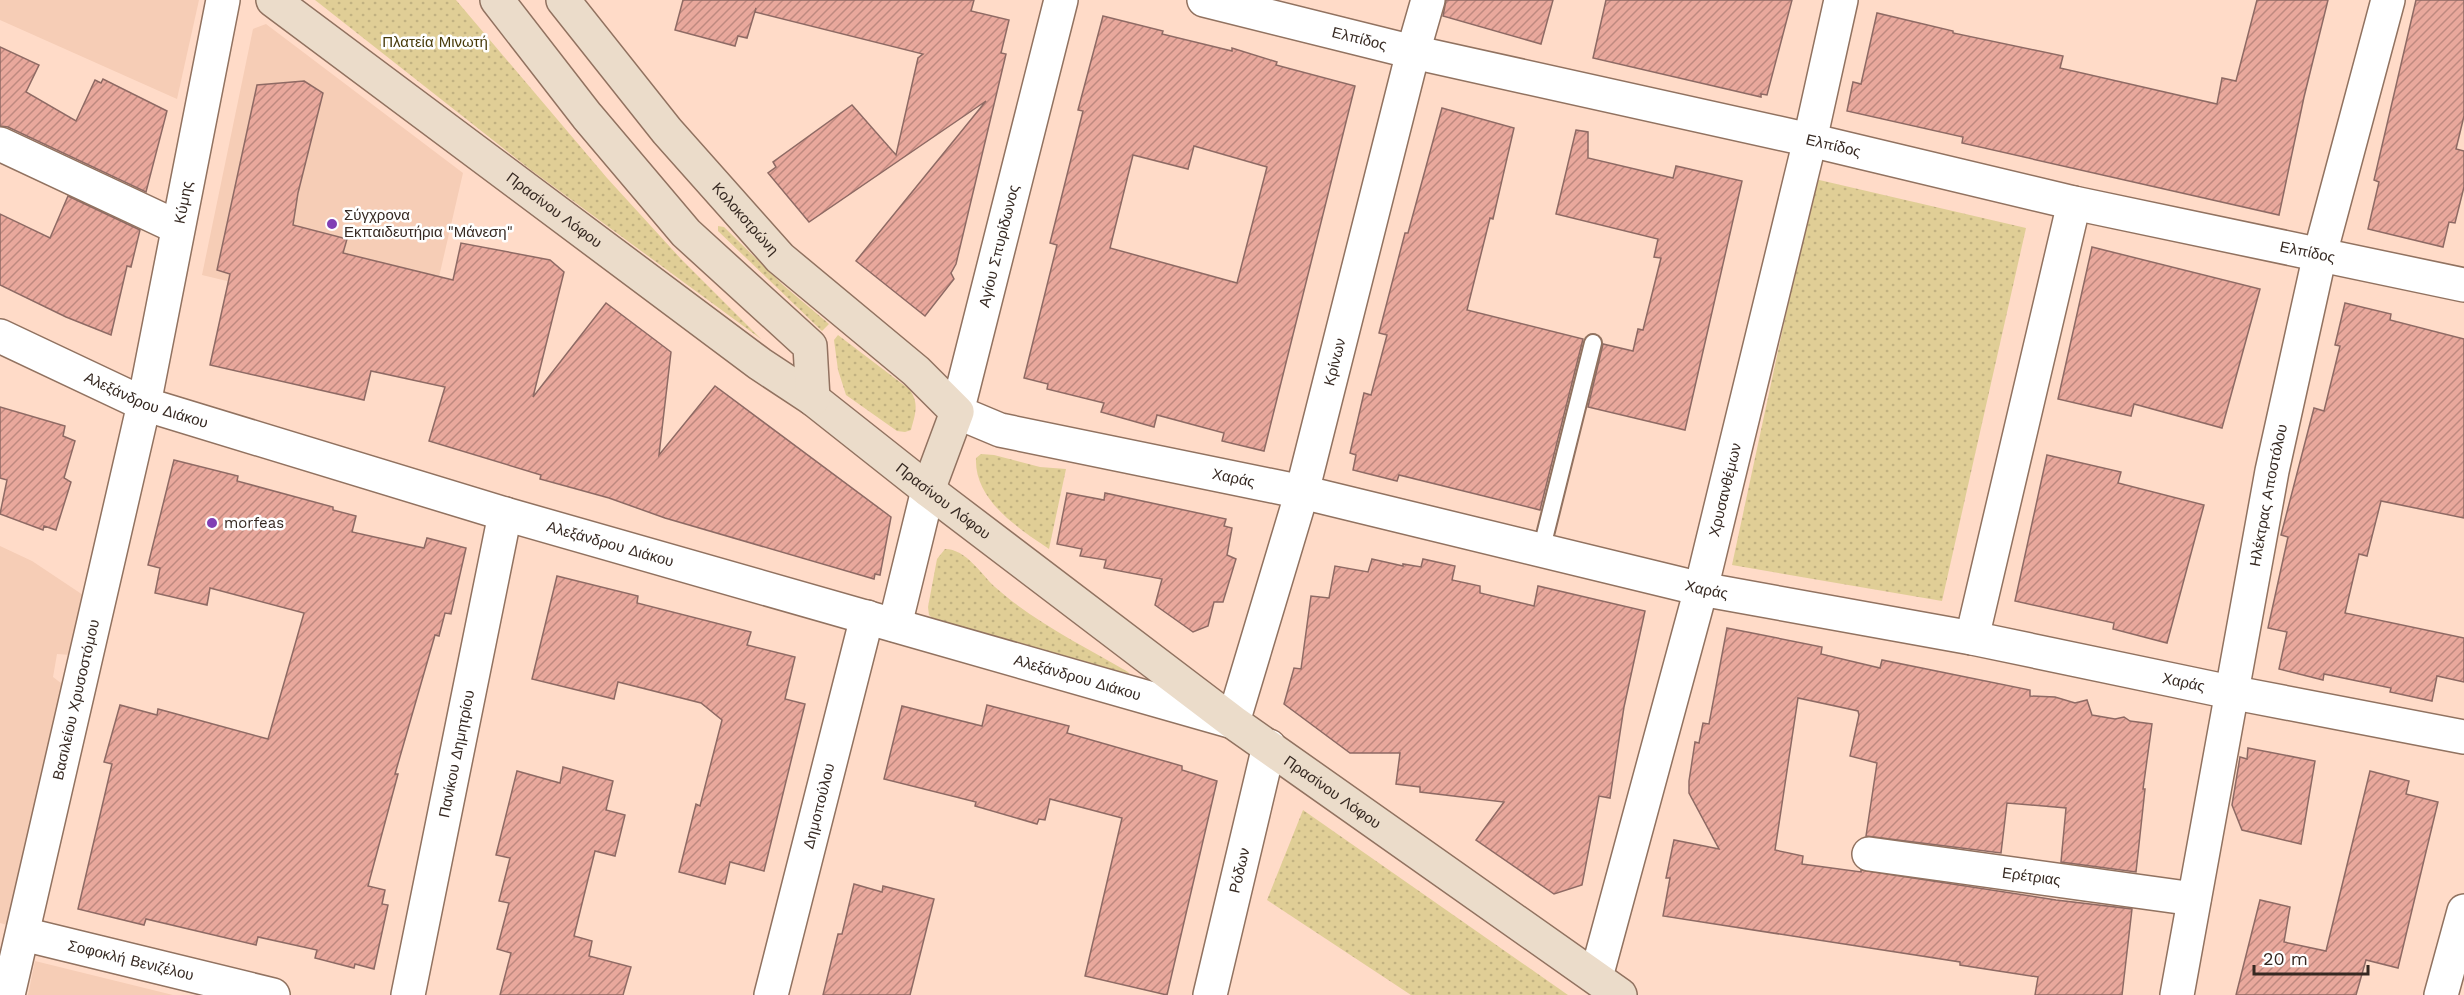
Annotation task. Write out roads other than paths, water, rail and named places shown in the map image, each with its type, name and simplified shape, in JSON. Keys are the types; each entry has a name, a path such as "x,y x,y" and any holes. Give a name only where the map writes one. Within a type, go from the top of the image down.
{"street":[{"name":"Κύμης","path":"144,405 223,0"},
{"name":"Πρασίνου Λόφου","path":"273,0 750,357 813,399 928,490 1233,722 1608,986"},
{"path":"497,0 587,116 686,233 810,346 813,399"},
{"name":"Κολοκοτρώνη","path":"563,0 667,131 780,258 916,371 957,412"},
{"name":"Αγίου Σπυρίδωνος","path":"928,490 957,412 1061,0"},
{"name":"Ελπίδος","path":"1204,0 1413,52 1810,140 2074,203 2464,285"},
{"name":"Κρίνων","path":"1233,722 1302,492 1428,0"},
{"name":"Χρυσανθέμων","path":"1608,986 1810,140 1841,0"},
{"name":"Ηλέκτρας Αποστόλου","path":"2177,995 2230,692 2272,471 2320,254 2388,0"},
{"path":"0,144 177,227"},
{"path":"1972,638 2074,203"},
{"name":"Αλεξάνδρου Διάκου","path":"0,336 144,405 505,514 1233,722"},
{"name":"Βασιλείου Χρυσοστόμου","path":"8,995 144,405"},
{"name":"Χαράς","path":"957,412 1000,430 1302,492 1701,589 1972,638 2230,692 2464,737"},
{"name":"Δημοπούλου","path":"771,995 881,621 928,490"},
{"name":"Πανίκου Δημητρίου","path":"408,995 505,514"},
{"name":"Ρόδων","path":"1210,995 1269,746"},
{"name":"Ερέτριας","path":"1869,854 2194,899"},
{"path":"2441,995 2464,911"},
{"name":"Σοφοκλή Βενιζέλου","path":"23,934 273,995"}],"lane":[{"path":"1541,551 1593,343"}],"place":[{"name":"Σύγχρονα Εκπαιδευτήρια \"Μάνεση\"","path":"332,224"},
{"name":"morfeas","path":"212,523"}],"park label":[{"name":"Πλατεία Μινωτή","path":"435,42"}]}
